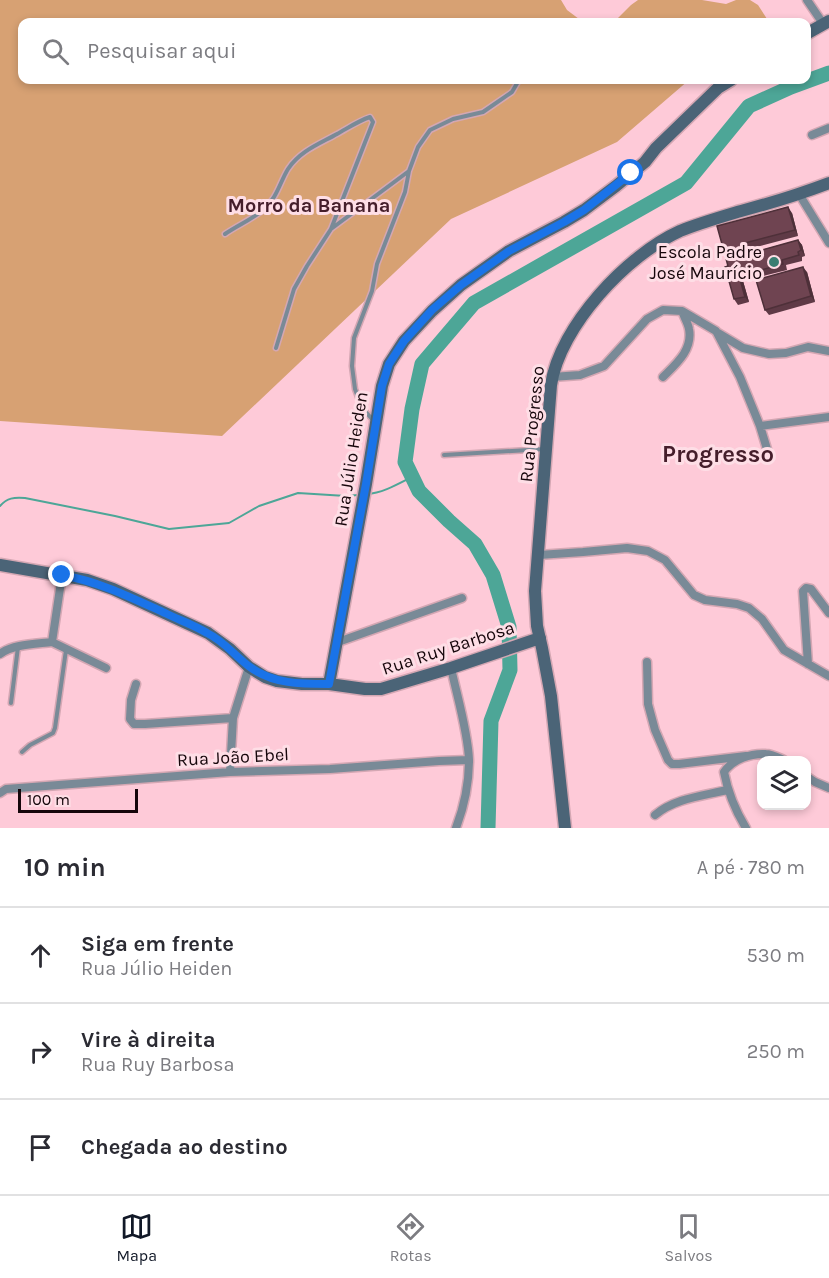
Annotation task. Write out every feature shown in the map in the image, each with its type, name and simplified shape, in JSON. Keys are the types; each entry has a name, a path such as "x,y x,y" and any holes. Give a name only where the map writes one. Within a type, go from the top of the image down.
{"street":[{"path":"807,0 827,23 811,32"},
{"name":"Rua Júlio Heiden","path":"329,684 362,509 382,386 389,364 404,341 432,310 495,260 574,216 616,186 645,162 656,148 724,84"},
{"path":"812,135 829,129"},
{"name":"Rua Progresso","path":"565,828 551,696 537,626 535,591 552,377 556,362 571,330 594,300 620,273 652,248 679,232 829,183"},
{"path":"799,194 829,243"},
{"path":"552,377 580,375 604,366 647,319 663,310 682,311 743,348 769,354 786,353 808,347 829,351"},
{"path":"663,377 683,357 689,343 689,330 682,311"},
{"path":"716,331 740,377 760,426 766,449"},
{"path":"760,426 829,417"},
{"path":"539,555 627,548 648,551 665,560 694,595 705,600 749,608 762,620 784,650 829,676"},
{"name":"Rua Ruy Barbosa","path":"0,565 87,580 113,589 208,633 249,667 277,681 381,689 540,638"},
{"path":"52,642 62,575"},
{"path":"808,664 803,591 806,588 811,589 829,613"},
{"path":"338,642 462,598"},
{"path":"0,654 4,650 52,642 106,668"},
{"path":"647,662 648,704 655,730 672,764 768,754 773,756"},
{"path":"230,772 233,718 249,667"},
{"path":"451,668 469,760 464,804 456,828"},
{"path":"136,684 131,700 130,719 134,724 233,718"},
{"path":"746,756 728,766 724,772 727,790 746,828"},
{"name":"Rua João Ebel","path":"0,792 6,789 230,772 330,769 469,760"},
{"path":"811,779 829,788"},
{"path":"655,815 665,807 677,802 727,790"}],"lane":[{"path":"377,424 362,408 355,389 352,366 354,338 372,291 377,264 405,192 409,171 418,147 430,130 453,119 483,112 512,92 517,84"},
{"path":"225,234 264,209 276,195 287,170 309,148 360,120 370,117 373,122 331,229 294,289 276,348"},
{"path":"331,229 409,171"},
{"path":"444,455 546,449"},
{"path":"12,703 18,647"},
{"path":"22,752 53,733 66,650"}],"shaded area":[{"path":"0,0 561,0 567,10 578,18 18,18 18,84 684,84 617,142 451,219 222,436 0,421"},
{"path":"638,0 702,0 726,4 736,0 750,0 758,5 766,18 618,18"}],"building":[{"path":"788,207 795,230 741,244 744,255 798,240 801,250 798,252 799,255 782,260 783,264 739,276 745,297 734,299 717,226"},
{"path":"803,267 811,296 765,310 756,280"}],"waterway":[{"path":"811,80 829,73"},
{"path":"488,828 491,721 510,670 509,627 493,575 475,544 419,491 405,462 412,409 422,364 474,303 686,183 749,106 799,84"},
{"path":"367,494 385,490 412,477"},
{"path":"0,506 11,499 25,498 169,529 229,523 259,506 298,493 358,495"}],"place":[{"name":"Escola Padre José Maurício","path":"774,262"}],"district":[{"name":"Morro da Banana","path":"309,205"},
{"name":"Progresso","path":"718,454"}],"route":[{"path":"62,575 113,589 208,633 249,667 266,677 277,681 302,684 329,684 382,386 389,364 404,341 432,310 461,285 509,251 584,210 631,173"}]}
